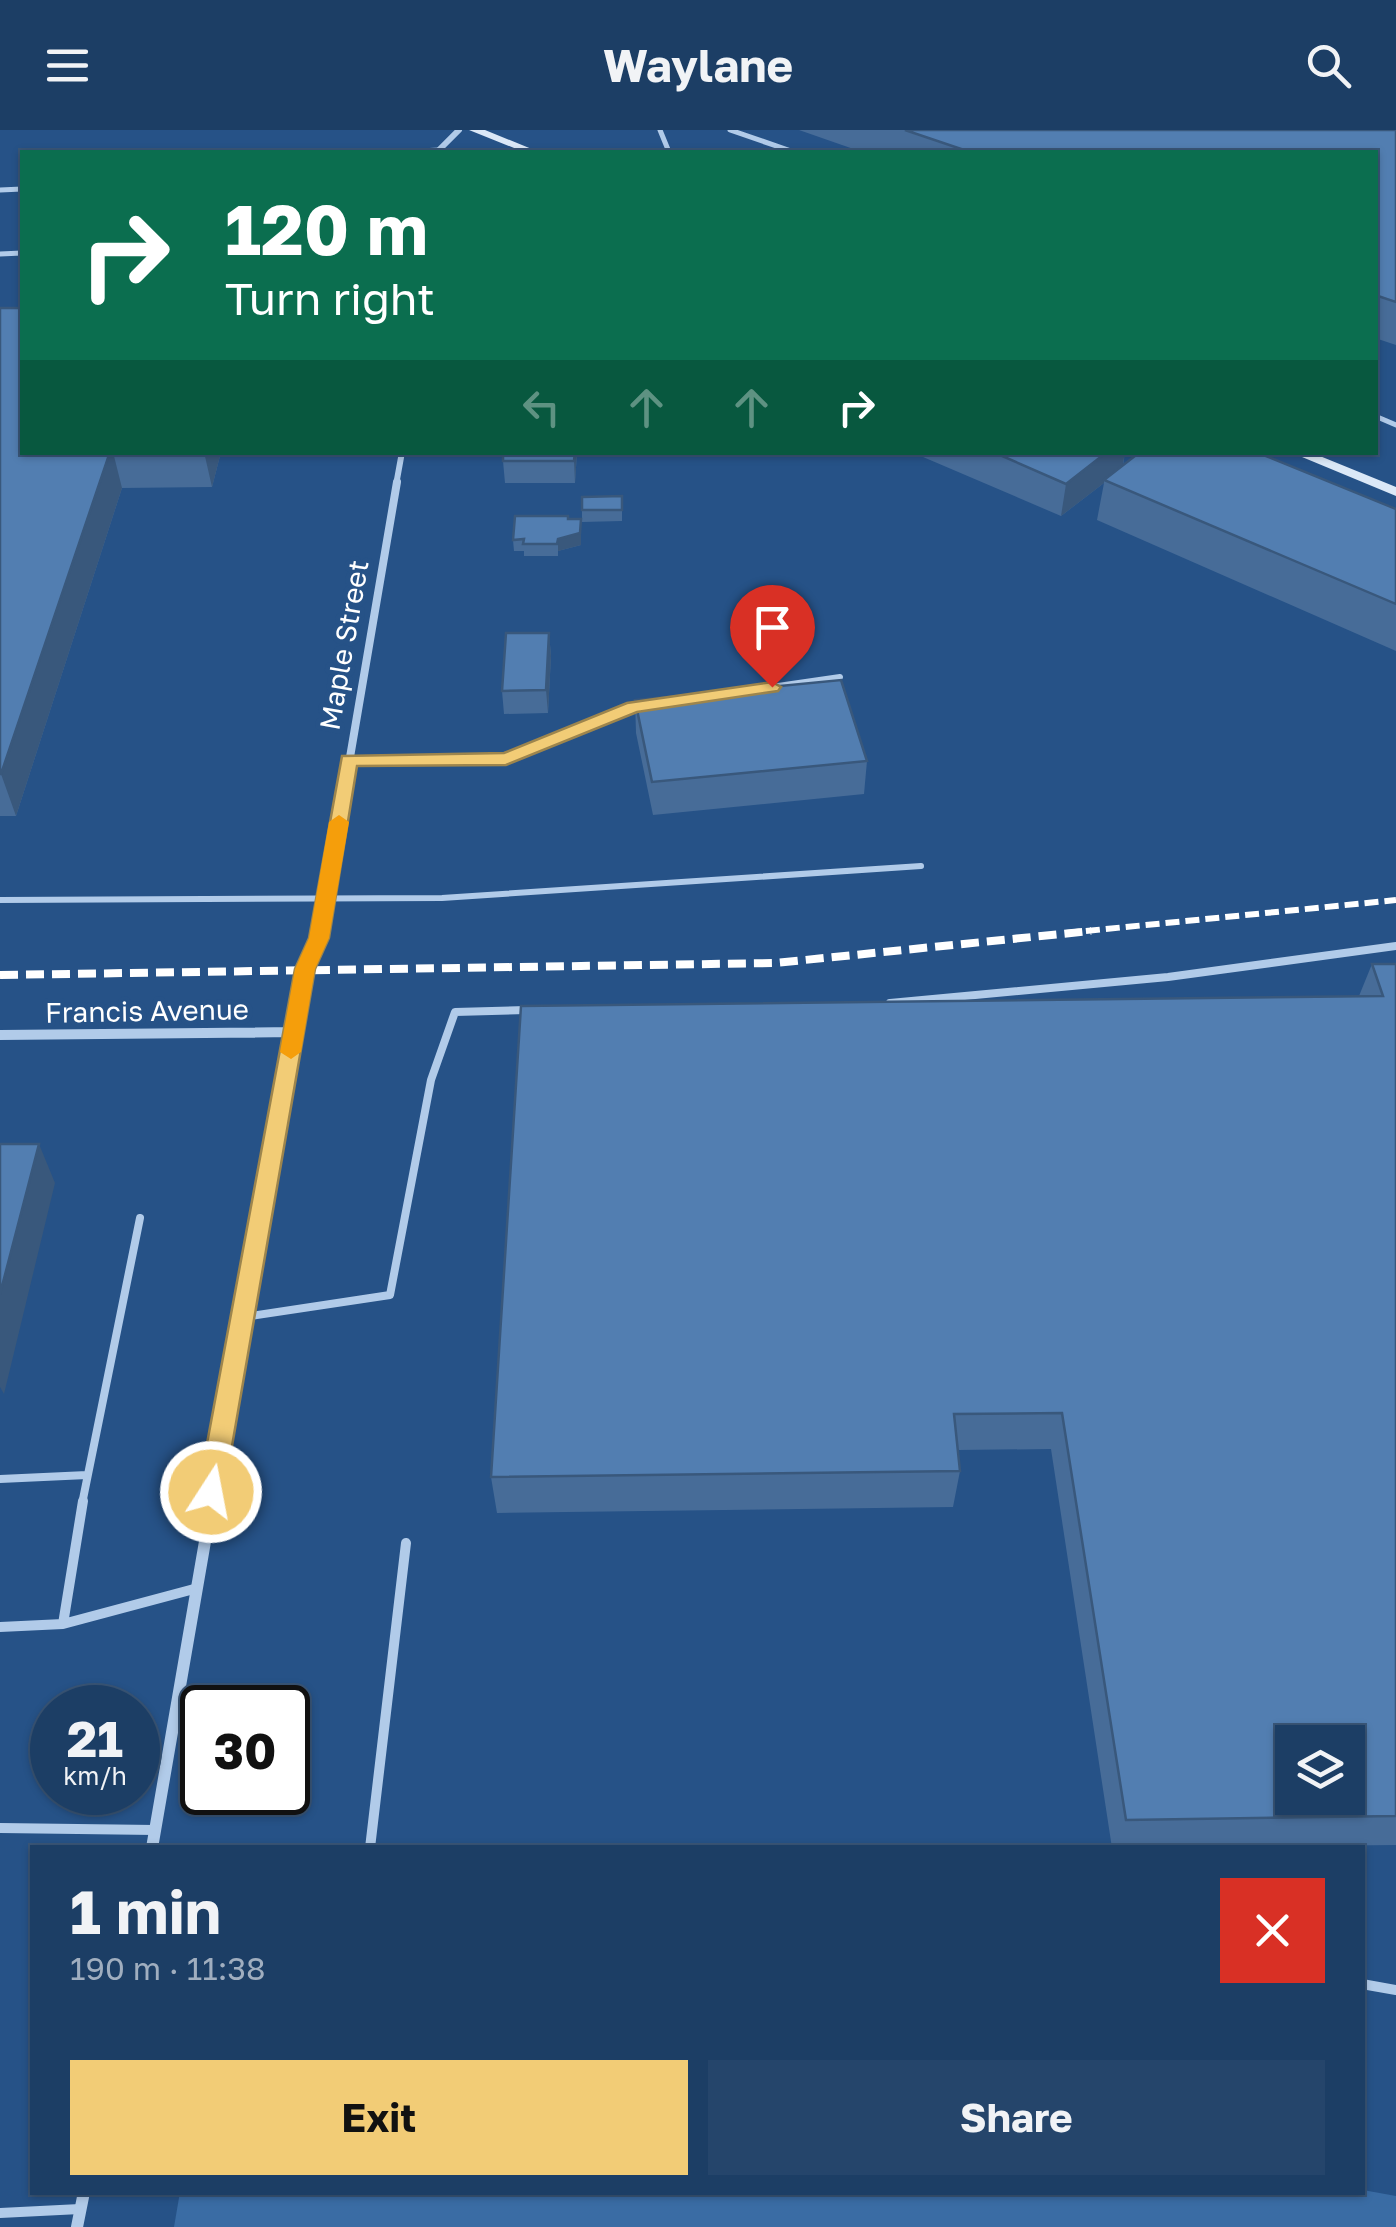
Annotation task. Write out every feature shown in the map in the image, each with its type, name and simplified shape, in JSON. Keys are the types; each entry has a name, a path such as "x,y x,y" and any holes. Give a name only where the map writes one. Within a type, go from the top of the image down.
{"main road":[{"path":"475,130 529,150"},
{"path":"1305,455 1396,492"}],"street":[{"path":"439,150 460,130"},
{"name":"Maple Street","path":"152,1845 305,969 319,938 401,455"},
{"name":"Francis Avenue","path":"0,1035 294,1032"},
{"path":"77,2227 83,2195"}],"lane":[{"path":"730,130 788,150"},
{"path":"765,688 840,677"},
{"path":"349,760 506,759 634,707 652,704"},
{"path":"0,900 496,896 921,866"},
{"path":"873,1004 1168,978 1396,946"},
{"path":"244,1317 390,1296 431,1080 455,1012 530,1010"},
{"path":"63,1624 87,1475 140,1218"},
{"path":"0,1479 87,1475"},
{"path":"370,1845 406,1543"},
{"path":"0,1627 63,1624 194,1589"},
{"path":"0,1828 154,1830"},
{"path":"1365,1985 1396,1990"},
{"path":"0,2213 81,2209"}],"shaded area":[{"path":"1365,2190 1396,2196 1396,2227 174,2227 179,2195 1365,2195"}],"building":[{"path":"905,130 1396,130 1396,302 1378,296 1378,150 964,150"},
{"path":"0,308 20,308 20,455 109,455 0,774"},
{"path":"503,455 575,455 574,461 503,461"},
{"path":"1000,455 1103,455 1066,484"},
{"path":"1136,455 1263,455 1396,509 1396,604 1104,480"},
{"path":"622,496 622,510 582,510 582,497"},
{"path":"515,516 581,519 580,533 558,539 557,544 523,544 524,539 513,540"},
{"path":"506,633 549,633 546,690 502,691"},
{"path":"841,680 867,761 652,782 635,700"},
{"path":"1372,964 1396,964 1396,1816 1126,1820 1062,1413 954,1414 960,1471 491,1477 521,1006 1383,996"},
{"path":"0,1144 39,1144 0,1294"}],"railway":[{"path":"1066,933 1396,900"},
{"path":"0,975 775,963 1091,931"}],"slow traffic":[{"path":"291,1052 305,969 319,938 339,822"}],"route":[{"path":"211,1492 305,969 319,938 349,760 506,759 634,707 772,687"}]}
